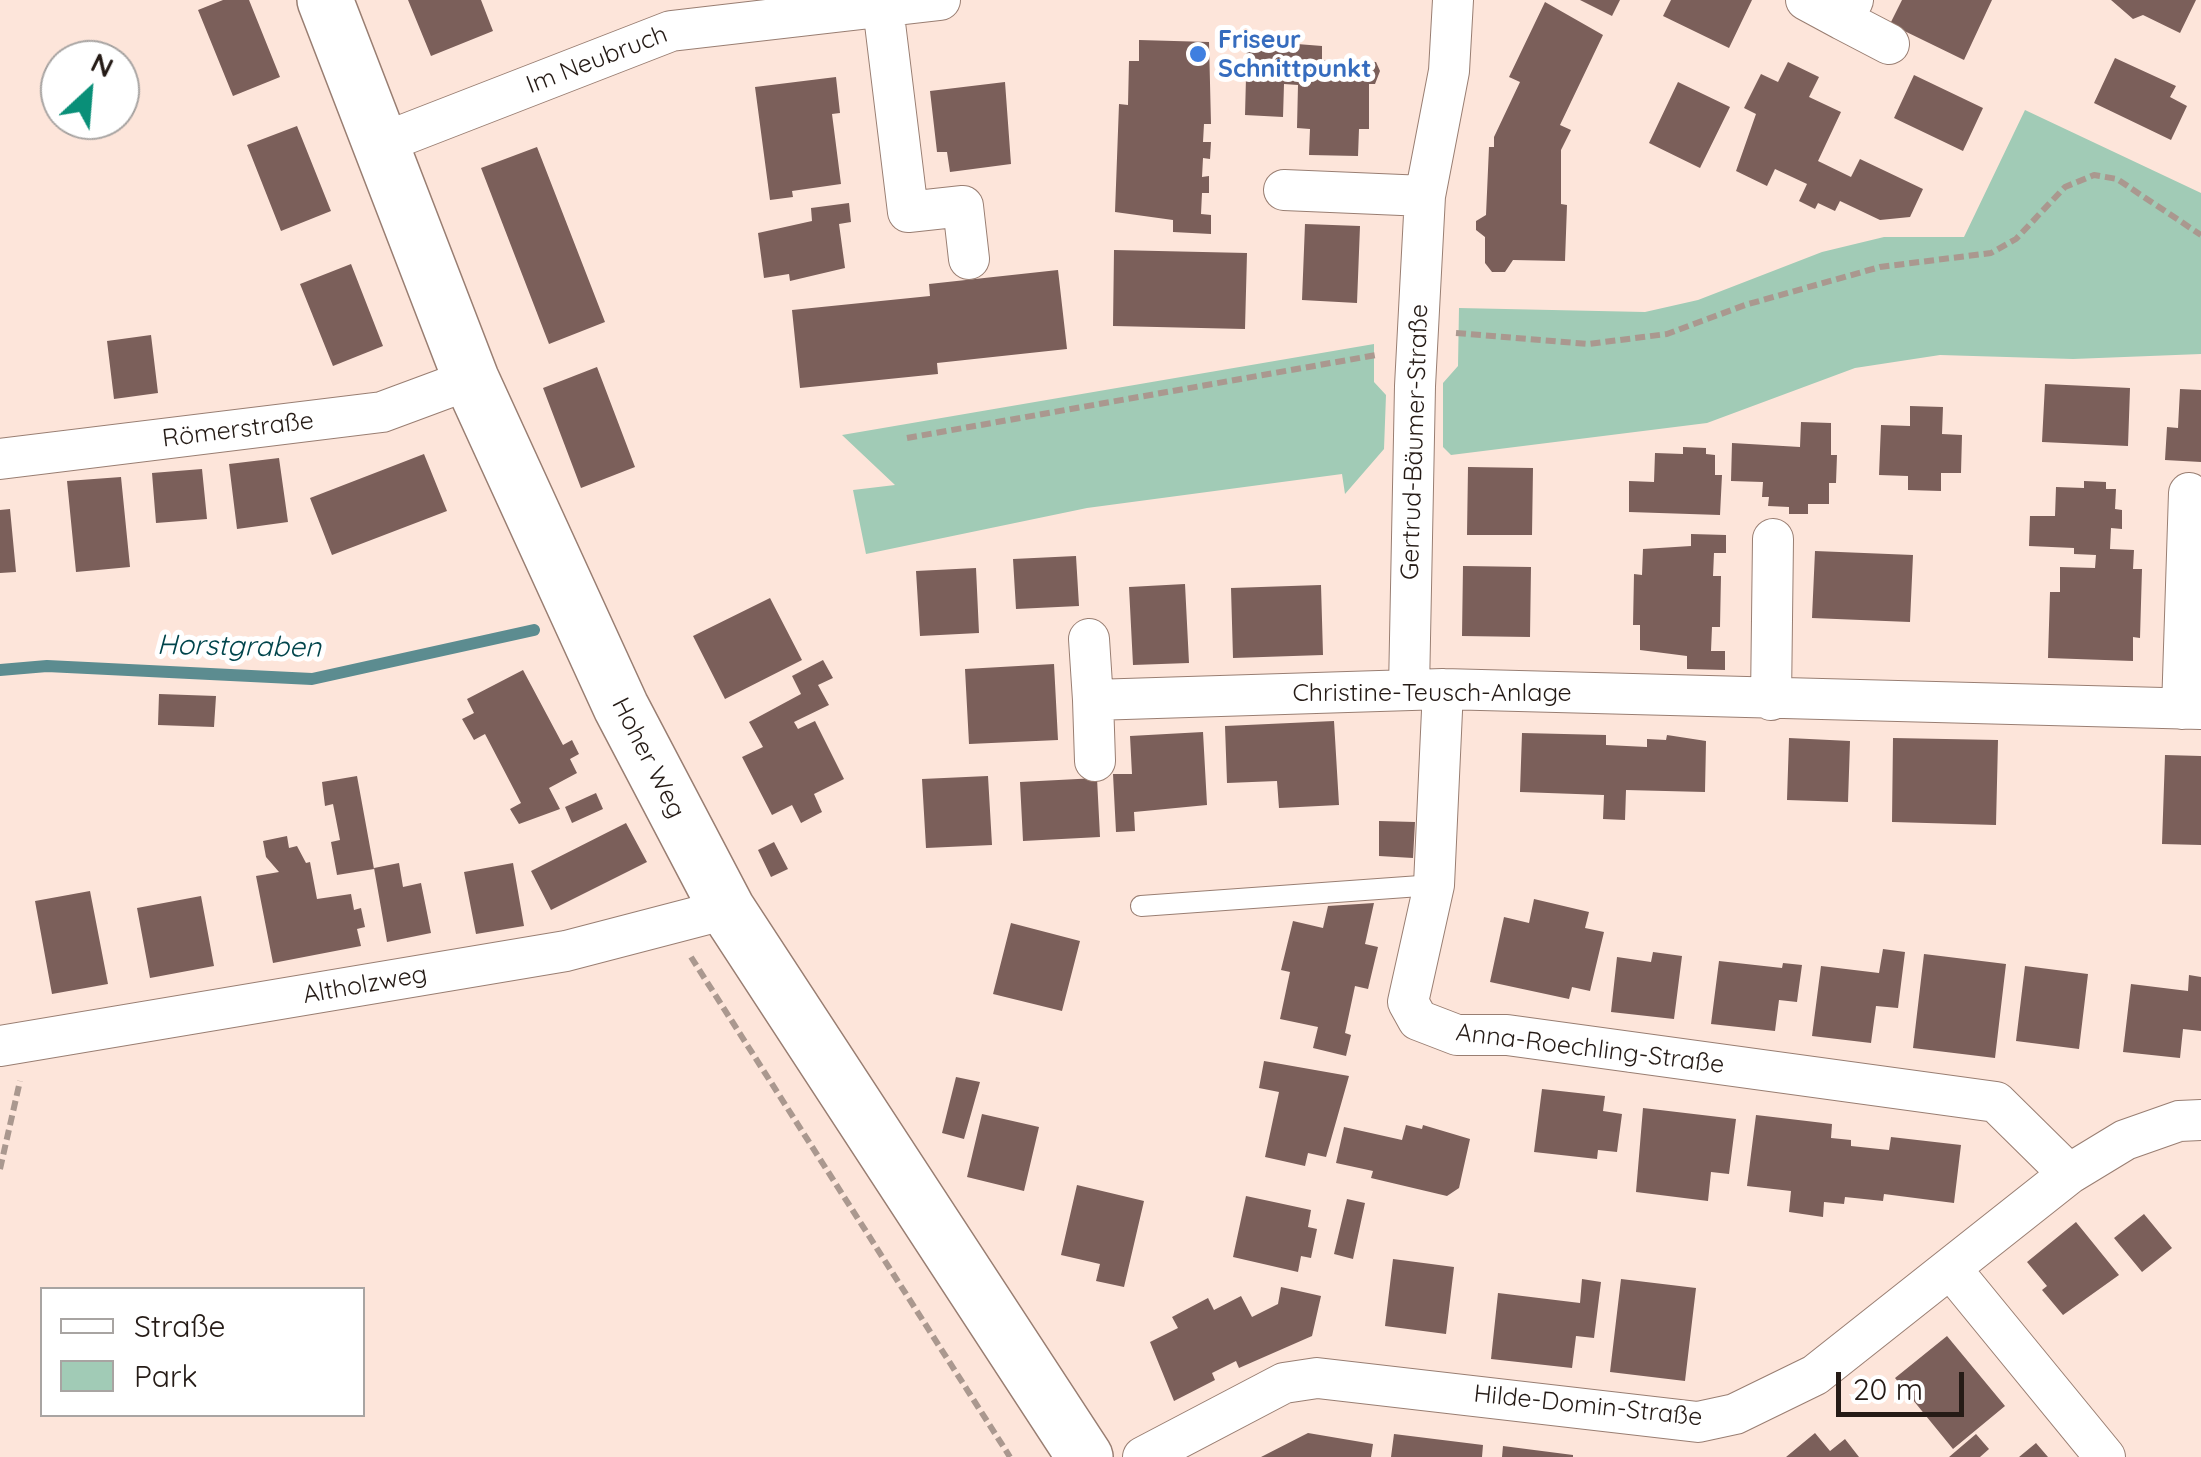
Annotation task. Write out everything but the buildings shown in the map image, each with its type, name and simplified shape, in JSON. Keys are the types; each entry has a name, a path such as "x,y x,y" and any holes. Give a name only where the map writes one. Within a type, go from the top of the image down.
{"street":[{"name":"Hoher Weg","path":"325,0 471,379 559,580 727,909 1085,1457"},
{"name":"Im Neubruch","path":"380,144 672,30 940,0"},
{"name":"Gertrud-Bäumer-Straße","path":"1426,688 1414,386 1424,196 1449,71 1454,0"},
{"path":"1806,0 1848,10 1889,44"},
{"path":"883,7 908,212 963,206 969,259"},
{"path":"1284,190 1424,196"},
{"name":"Römerstraße","path":"0,459 382,412 471,379"},
{"name":"Christine-Teusch-Anlage","path":"1092,700 1426,688 2192,709 2189,494"},
{"path":"1772,700 1773,540"},
{"path":"1089,639 1095,761"},
{"name":"Anna-Roechling-Straße","path":"1426,688 1434,885 1408,1002 1418,1020 1457,1035 1507,1035 1996,1102 2069,1174"},
{"name":"Altholzweg","path":"14,1044 566,951 727,909"},
{"name":"Hilde-Domin-Straße","path":"1143,1457 1284,1383 1318,1378 1698,1422 1735,1414 1815,1375 2069,1174 2125,1140 2179,1121 2201,1120"},
{"path":"1951,1269 2104,1457"}],"lane":[{"path":"1141,906 1434,885"}],"path":[{"path":"907,438 1380,354 1380,375 1391,387 1435,384 1450,368 1452,332 1588,344 1667,334 1744,305 1880,267 1992,253 2016,239 2066,188 2094,175 2118,179 2201,235"},
{"path":"669,923 1010,1457"},
{"path":"0,1170 14,1044"}],"green space":[{"path":"2025,110 2201,193 2201,354 2073,359 1940,355 1855,368 1707,423 1451,455 1443,447 1443,383 1458,366 1459,308 1645,312 1698,300 1822,252 1884,237 1964,237"},
{"path":"1374,344 1374,382 1386,395 1384,449 1345,494 1342,474 1087,508 866,554 853,490 895,485 842,435"}],"waterway":[{"name":"Horstgraben","path":"0,670 47,666 312,679 534,630"}],"place":[{"name":"Friseur Schnittpunkt","path":"1198,54"}]}
